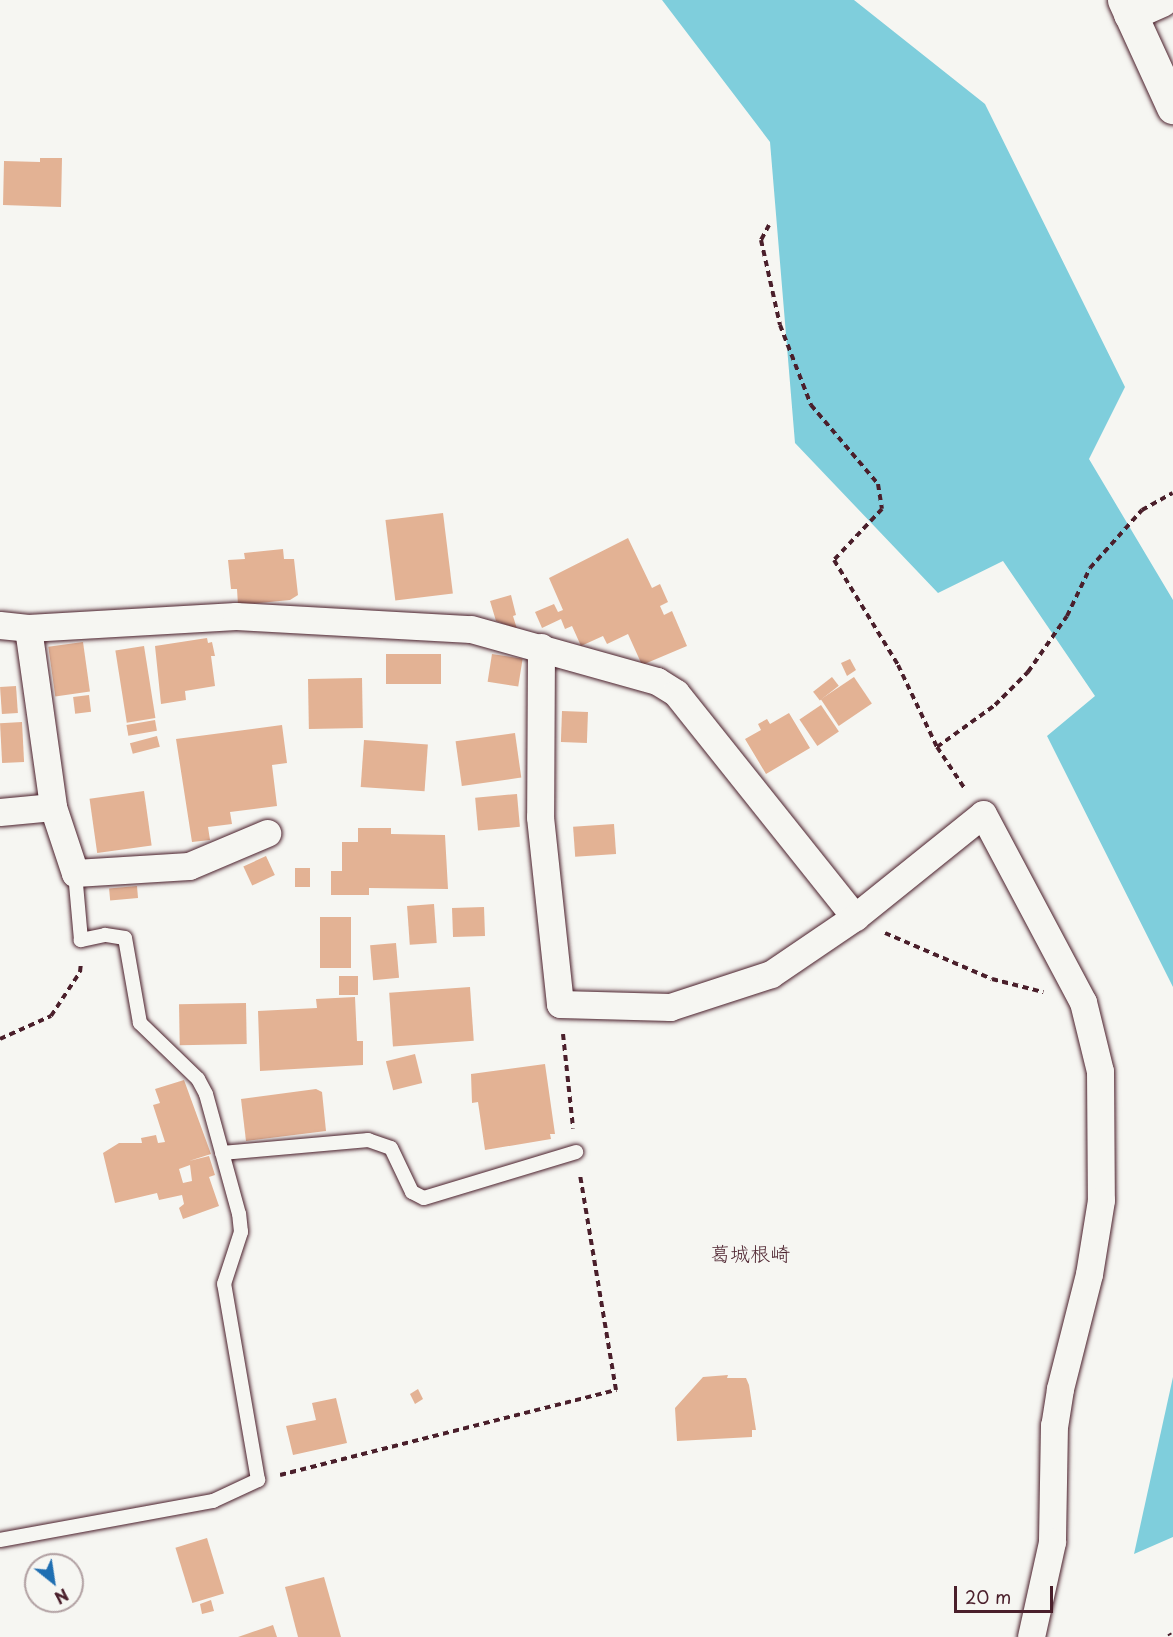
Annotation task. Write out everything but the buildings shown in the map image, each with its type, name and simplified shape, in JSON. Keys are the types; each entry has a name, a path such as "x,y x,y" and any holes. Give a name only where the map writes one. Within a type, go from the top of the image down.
{"main road":[{"path":"1161,0 1127,7 1173,108"}],"street":[{"path":"0,626 28,628 236,616 471,629 657,681 676,693 855,917"},
{"path":"28,628 53,807 75,873 189,866 267,833"},
{"path":"541,648 540,818 560,1004 670,1007 771,974 855,917 983,814 1083,1002 1100,1071 1101,1200 1089,1274 1060,1389 1054,1425 1053,1532 1031,1637"},
{"path":"0,812 53,807"}],"lane":[{"path":"0,1540 213,1501 258,1480 224,1284 241,1232 222,1153 198,1079 140,1023 126,938 105,935 81,940 75,873"},
{"path":"222,1153 368,1140 391,1148 412,1192 424,1198 576,1152"}],"path":[{"path":"769,225 760,240 780,325 811,405 878,484 882,509 834,560 898,665 937,747 983,814"},
{"path":"937,747 995,705 1028,672 1067,616 1090,568 1142,510 1173,493"},
{"path":"855,917 911,947 992,979 1083,1002"},
{"path":"0,1039 51,1016 80,972 81,940"},
{"path":"258,1480 616,1390 576,1152 560,1004"}],"water":[{"path":"662,0 854,0 985,104 1125,387 1089,459 1173,600 1173,987 1047,736 1095,696 1003,561 938,593 795,443 770,142"},
{"path":"1173,1377 1173,1537 1134,1554"}],"railway":[{"path":"1169,1637 1173,1635"}],"district":[{"name":"葛城根崎","path":"750,1253"}]}
